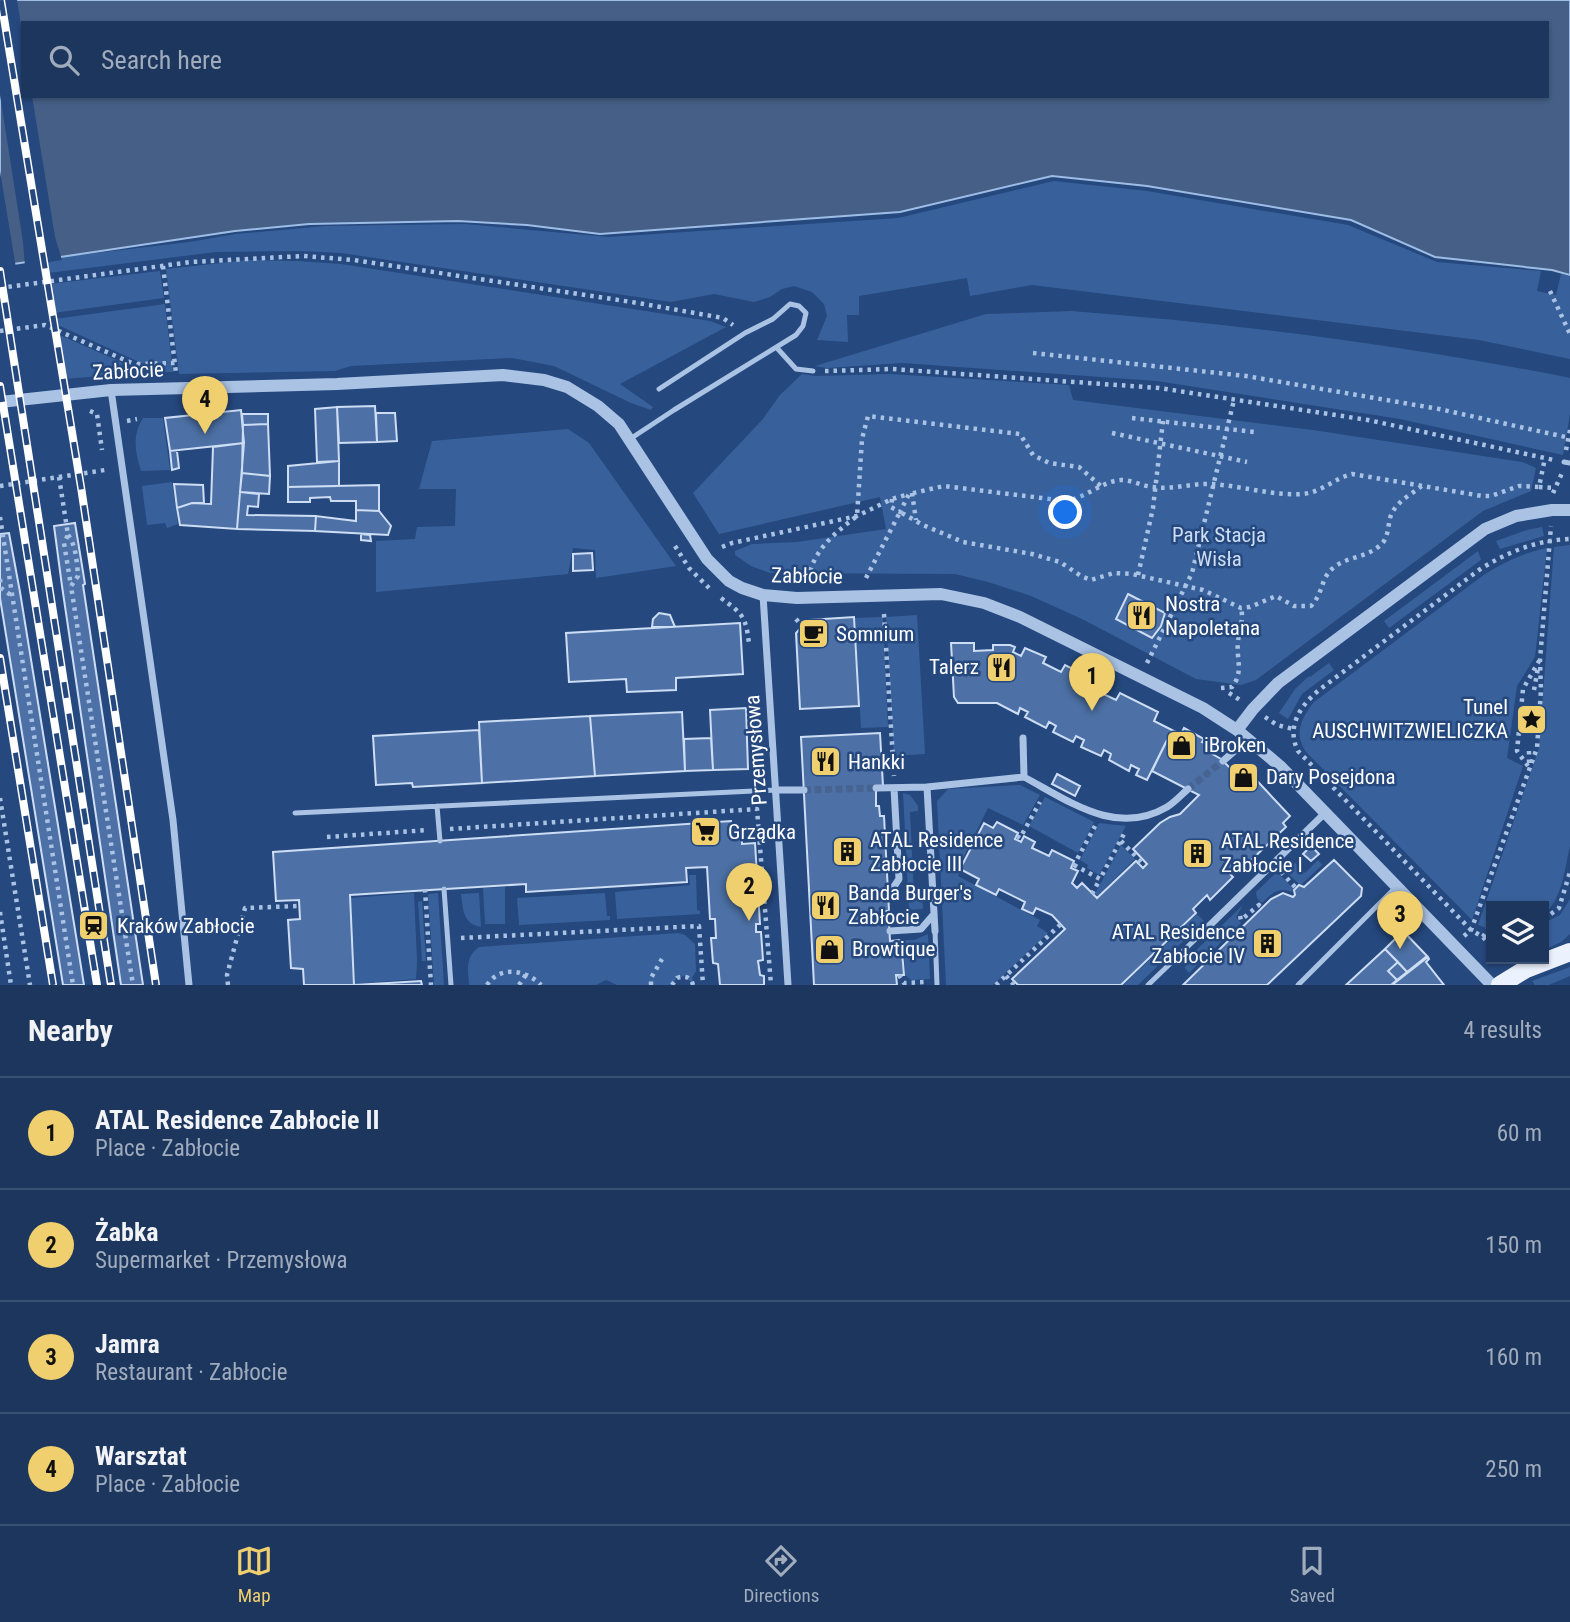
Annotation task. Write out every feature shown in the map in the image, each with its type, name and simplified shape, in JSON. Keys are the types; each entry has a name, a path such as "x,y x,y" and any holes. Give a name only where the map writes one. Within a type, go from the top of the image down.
{"main road":[{"path":"1500,985 1526,969 1570,952"}],"street":[{"name":"Zabłocie","path":"0,402 111,390 158,388 337,384 503,375 544,380 579,394 606,412 631,439 707,559 729,581 764,596 797,598 941,594 984,603 1020,617 1203,708 1243,734 1280,766 1492,985"},
{"path":"111,390 173,820 189,985"},
{"path":"1223,761 1243,734 1253,709 1278,683 1471,538 1516,516 1570,510"},
{"name":"Przemysłowa","path":"764,596 788,985"},
{"path":"1023,738 1024,777"},
{"path":"876,788 927,787 1024,777 1100,816 1132,818 1152,814 1170,806 1188,789"},
{"path":"927,787 935,931"},
{"path":"888,888 892,888 899,879 894,788"},
{"path":"776,790 804,790"},
{"path":"1208,927 1325,813"},
{"path":"890,931 921,929 934,914"}],"lane":[{"path":"631,439 796,335 803,326 806,313 799,306 790,304 773,319 745,333 659,389"},
{"path":"777,348 796,369 813,371"},
{"path":"295,813 776,790"},
{"path":"437,806 440,841"},
{"path":"1297,985 1397,886"},
{"path":"444,889 451,985"},
{"path":"1148,985 1208,927"},
{"path":"935,931 937,983"}],"path":[{"path":"0,288 191,262 303,256 354,260 723,318 745,333"},
{"path":"135,364 175,365 163,266"},
{"path":"1550,291 1570,334"},
{"path":"0,331 45,324 156,374 158,388"},
{"path":"1033,353 1246,376 1439,409 1569,438 1570,430"},
{"path":"813,371 892,369 1159,388 1368,420 1567,462 1553,495"},
{"path":"1146,664 1192,573 1234,400"},
{"path":"857,516 862,439 868,416 1020,434 1033,456 1049,463 1079,467 1102,486"},
{"path":"1132,418 1254,432"},
{"path":"1138,575 1153,511 1163,421"},
{"path":"0,486 105,470 98,424"},
{"path":"1112,433 1247,462"},
{"path":"1539,487 1545,458"},
{"path":"808,579 829,537 857,516 892,499 944,486 1066,501 1080,499 1111,481 1124,480 1155,488 1212,484 1304,494 1324,488 1341,477 1352,474 1491,496 1519,486 1554,488"},
{"path":"59,477 68,536 72,541 78,576 71,586"},
{"path":"892,499 891,508 963,542 1032,554 1060,562 1091,580 1114,573 1185,585 1215,594 1241,608 1276,596 1294,606 1311,606 1321,596 1323,582 1330,570 1340,562 1373,552 1385,539 1391,515 1399,503 1424,485"},
{"path":"866,578 911,494"},
{"path":"911,494 916,521"},
{"path":"722,547 857,516"},
{"path":"0,517 1,538 73,985"},
{"path":"1534,690 1540,660 1552,524"},
{"path":"68,536 64,542 133,985"},
{"path":"671,540 701,582 742,614 746,621 750,656"},
{"path":"1486,940 1471,930 1298,751 1292,736 1293,729 1303,705 1319,690 1479,570 1512,552 1551,541 1570,540"},
{"path":"0,579 1,588 12,596"},
{"path":"1221,688 1232,687 1239,675 1238,640 1244,619 1241,608"},
{"path":"884,614 894,788"},
{"path":"796,619 802,626"},
{"path":"1471,930 1537,748 1540,660"},
{"path":"1528,767 1517,751 1523,689 1540,660"},
{"path":"1277,725 1293,729"},
{"path":"755,736 768,984"},
{"path":"1528,767 1530,748"},
{"path":"1017,836 1020,838 1047,789"},
{"path":"0,798 30,985"},
{"path":"327,837 757,809"},
{"path":"1100,816 1074,865 1100,879"},
{"path":"1092,894 1132,818"},
{"path":"423,831 423,842"},
{"path":"1121,841 1143,864 1141,866"},
{"path":"1549,915 1559,908 1570,872"},
{"path":"1285,876 1296,888"},
{"path":"425,889 431,985"},
{"path":"228,985 227,975 245,908 299,906"},
{"path":"0,912 11,985"},
{"path":"996,985 1061,924"},
{"path":"461,938 699,926 703,985"},
{"path":"1483,937 1486,932"},
{"path":"651,985 651,978 662,959"},
{"path":"487,985 511,971 527,973 541,985"},
{"path":"519,985 527,973"},
{"path":"899,975 903,984 937,983"},
{"path":"672,985 677,978 684,976 693,985"},
{"path":"1006,976 1014,985"}],"green space":[{"path":"1054,181 1147,191 1348,225 1437,262 1541,271 1537,291 1556,295 1561,274 1570,276 1570,359 1479,340 1032,285 970,296 967,278 859,296 859,315 847,315 848,342 817,340 827,316 824,304 812,292 794,286 754,302 714,294 671,302 341,253 216,252 48,273 45,259 236,234 325,226 465,224 609,237 898,218"},
{"path":"248,260 341,264 710,321 726,327 620,384 653,407 651,410 554,366 512,358 351,366 335,371 179,374 166,269"},
{"path":"160,271 164,298 53,313 49,284"},
{"path":"165,304 173,372 161,372 47,320"},
{"path":"1072,311 1322,337 1446,355 1570,378 1570,414 1563,455 1400,419 1157,381 902,363 827,368 815,366 986,314"},
{"path":"55,333 146,373 62,379"},
{"name":"Park Stacja Wisła","path":"802,374 890,374 1069,385 1073,400 1313,430 1522,462 1536,468 1531,491 1483,511 1256,680 1241,685 1196,679 1084,620 1031,596 988,582 955,574 770,573 751,566 735,555 735,551 752,544 797,542 886,529 880,497 719,534 693,493"},
{"path":"143,418 163,418 170,470 141,471 136,444 137,431"},
{"path":"568,429 589,443 676,566 596,578 595,550 573,548 568,574 376,592 376,541 415,539 417,527 455,526 456,489 419,489 432,441"},
{"path":"172,482 178,524 167,528 165,523 147,525 142,486"},
{"path":"1542,527 1544,536 1500,549 1496,541 1527,530"},
{"path":"1570,545 1570,846 1559,892 1549,909 1549,901 1486,901 1539,748 1554,547"},
{"path":"1547,548 1535,657 1517,686 1507,758 1523,766 1472,920 1307,753 1300,740 1300,727 1314,702 1485,574 1515,558"},
{"path":"1478,551 1481,560 1389,628 1384,621"},
{"path":"917,615 925,754 894,756 886,617"},
{"path":"883,617 888,727 861,728 855,618"},
{"path":"1329,663 1334,670 1302,694 1288,719 1279,713 1295,689"},
{"path":"1020,785 1040,795 1023,825 988,808 957,870 960,872 958,876 1040,920 1037,926 1048,933 993,985 946,985 937,801 948,789"},
{"path":"903,793 910,795 918,806 918,811 910,812 914,894 922,894 923,909 909,910"},
{"path":"1045,797 1094,822 1078,853 1029,826"},
{"path":"1099,823 1126,826 1099,875 1080,860"},
{"path":"1121,845 1135,859 1097,896 1095,894"},
{"path":"1318,860 1322,865 1302,884 1284,870 1284,865 1288,862 1295,863 1305,873"},
{"path":"1275,874 1280,875 1294,889 1292,892 1275,892 1262,903 1256,892"},
{"path":"689,875 696,875 697,910 700,914 617,919 615,892 690,885"},
{"path":"505,887 505,924 485,924 483,888"},
{"path":"414,893 416,979 355,984 351,898"},
{"path":"438,893 444,985 434,985 428,894"},
{"path":"479,893 481,927 467,919 461,894"},
{"path":"605,893 607,916 610,916 610,920 519,925 517,898"},
{"path":"1570,899 1570,934 1549,948 1549,920 1560,915"},
{"path":"422,901 426,961 422,961 418,902"},
{"path":"1486,902 1486,928 1478,925"},
{"path":"1243,905 1236,917 1241,923 1189,973 1185,968 1187,959"},
{"path":"1197,914 1204,921 1138,985 1123,985"},
{"path":"678,933 685,935 695,944 696,971 692,978 694,985 684,976 677,978 672,985 617,985 606,980 596,985 469,985 469,959 479,947"},
{"path":"928,934 930,979 911,980 905,975 903,940 914,940"},
{"path":"1570,967 1570,976 1549,985 1535,985 1532,981"}],"shaded area":[{"path":"0,0 1570,0 1570,275 1552,270 1435,257 1351,220 1147,186 1052,176 900,212 600,234 527,225 458,221 309,224 235,231 0,266"}],"pier":[{"path":"0,0 17,0 21,25 21,98 32,98 55,237 62,260 25,266 0,95"},
{"path":"0,171 16,268 0,270"}],"building":[{"path":"375,406 377,442 339,443 337,407"},
{"path":"337,407 339,461 317,462 315,409"},
{"path":"241,410 244,443 170,451 165,418"},
{"path":"376,413 395,413 397,441 377,442"},
{"path":"242,414 268,414 268,424 243,425"},
{"path":"268,424 270,476 242,473 243,425"},
{"path":"244,443 237,529 180,525 177,508 192,503 211,504 213,447"},
{"path":"170,451 177,451 179,468 172,470"},
{"path":"339,461 339,486 288,487 288,466"},
{"path":"242,473 270,476 269,494 240,492"},
{"path":"174,484 203,485 204,503 192,503 177,508"},
{"path":"379,485 379,511 356,510 356,501 331,501 330,497 310,498 310,502 288,502 288,487"},
{"path":"240,492 259,494 258,507 248,506 247,515 316,516 315,531 237,529"},
{"path":"356,510 379,511 391,526 388,535 315,531 316,516 356,521"},
{"path":"75,523 143,985 121,985 62,586 54,526"},
{"path":"9,533 84,985 63,985 0,598 0,534"},
{"path":"361,534 370,535 371,541 361,540"},
{"path":"592,553 593,570 573,571 573,554"},
{"path":"1128,594 1165,613 1161,626 1152,638 1116,619"},
{"path":"659,613 670,615 675,627 652,627 653,619"},
{"path":"854,617 859,706 800,709 796,633 808,620"},
{"path":"740,623 743,674 676,678 676,690 627,692 626,679 569,682 566,633"},
{"path":"951,643 974,643 974,651 993,650 993,645 1010,645 1015,647 1013,652 1021,656 1025,648 1046,657 1043,663 1061,672 1065,665 1103,684 1099,692 1116,700 1120,693 1158,712 1154,721 1172,730 1147,780 1136,775 1139,769 1131,765 1129,771 1109,760 1111,754 1104,750 1101,756 1081,747 1084,740 1076,736 1073,742 1053,732 1056,726 1049,722 1046,728 1025,717 1028,712 1020,708 1018,714 997,703 958,703 954,697"},
{"path":"746,708 748,769 713,770 710,710"},
{"path":"682,712 685,771 595,776 590,716"},
{"path":"590,716 595,776 482,783 479,722"},
{"name":"ATAL Residence Zabłocie I","path":"1184,728 1204,739 1202,742 1211,746 1209,752 1221,759 1237,775 1245,768 1290,816 1283,823 1286,827 1248,863 1244,859 1230,874 1233,877 1210,900 1207,895 1193,909 1196,913 1121,985 1018,985 1012,979 1065,929 1052,915 1036,908 1033,914 1022,909 1025,902 999,889 996,895 976,885 979,879 960,869 984,823 993,828 997,822 1018,833 1015,839 1021,842 1024,836 1035,842 1032,848 1049,856 1052,850 1074,861 1071,868 1078,871 1072,883 1077,888 1082,883 1097,898 1136,861 1143,868 1147,864 1133,849 1160,823 1180,814 1199,795 1152,771 1172,730 1181,734"},
{"path":"479,730 482,783 413,787 412,783 376,785 373,736"},
{"name":"ATAL Residence Zabłocie III","path":"880,733 883,786 876,787 876,806 879,806 880,816 884,816 889,911 882,911 883,921 895,920 889,922 890,941 901,940 904,975 896,975 897,985 814,985 801,737"},
{"path":"711,738 713,770 685,771 684,739"},
{"path":"1057,774 1080,786 1075,796 1052,784"},
{"path":"731,821 732,834 742,838 742,844 755,843 760,924 756,924 756,932 761,932 763,960 758,961 760,975 764,976 764,985 720,985 718,964 713,963 711,938 716,938 715,919 710,919 707,867 686,868 687,882 526,892 526,884 350,895 354,985 304,985 303,969 291,968 288,920 300,919 299,900 276,901 273,852"},
{"path":"1311,846 1319,854 1311,861 1303,854"},
{"name":"ATAL Residence Zabłocie IV","path":"1334,860 1362,888 1361,896 1267,985 1183,985 1271,899 1283,893 1293,897 1294,890 1299,885 1304,887"},
{"path":"1403,931 1427,956 1407,972 1385,949"},
{"path":"1385,949 1398,962 1388,971 1397,980 1391,985 1346,985"},
{"path":"1428,957 1426,962 1444,985 1392,985"},
{"path":"1398,962 1407,972 1397,980 1388,971"},
{"path":"421,981 422,985 354,985"}],"tunnel":[{"path":"1188,789 1223,761"},
{"path":"804,790 876,788"}],"railway":[{"path":"1,0 81,487 156,985"},
{"path":"0,271 111,985"},
{"path":"0,386 97,985"},
{"path":"0,658 53,985"}],"place":[{"name":"Warsztat","path":"205,434"},
{"name":"Nostra Napoletana","path":"1142,616"},
{"name":"Somnium","path":"813,634"},
{"name":"Talerz","path":"1002,667"},
{"name":"ATAL Residence Zabłocie II","path":"1092,711"},
{"name":"Tunel AUSCHWITZWIELICZKA","path":"1531,719"},
{"name":"iBroken","path":"1181,745"},
{"name":"Hankki","path":"825,762"},
{"name":"Dary Posejdona","path":"1243,777"},
{"name":"Grządka","path":"705,832"},
{"name":"ATAL Residence Zabłocie III","path":"847,852"},
{"name":"ATAL Residence Zabłocie I","path":"1198,853"},
{"name":"Banda Burger's Zabłocie","path":"825,905"},
{"name":"Żabka","path":"749,921"},
{"name":"Kraków Zabłocie","path":"94,926"},
{"name":"ATAL Residence Zabłocie IV","path":"1268,944"},
{"name":"Browtique","path":"829,949"},
{"name":"Jamra","path":"1400,949"}]}
